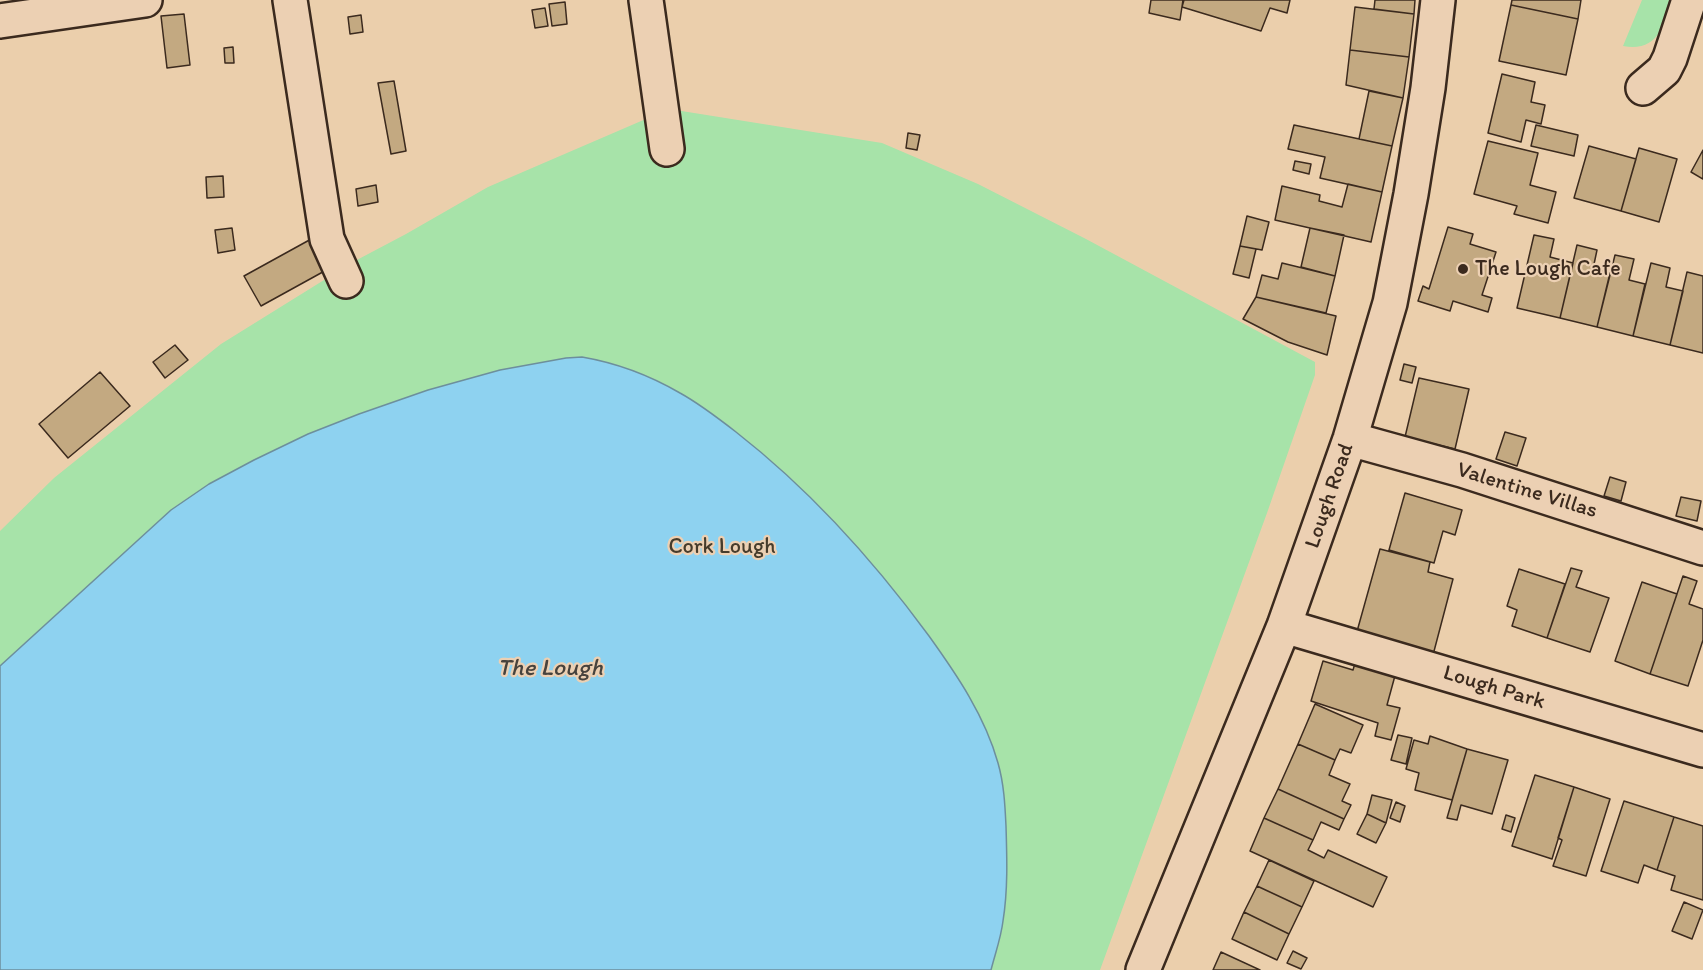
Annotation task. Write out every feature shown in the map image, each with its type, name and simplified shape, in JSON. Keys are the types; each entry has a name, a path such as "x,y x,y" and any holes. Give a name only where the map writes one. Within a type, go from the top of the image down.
{"street":[{"path":"0,21 145,0"},
{"path":"290,0 327,239 346,281"},
{"path":"646,0 667,149"},
{"name":"Lough Road","path":"1143,970 1284,626 1350,438 1390,303 1426,100 1438,0"},
{"path":"1642,87 1664,70 1689,0"},
{"name":"Valentine Villas","path":"1350,438 1462,470 1703,548"},
{"name":"Lough Park","path":"1284,626 1703,750"}],"green space":[{"path":"1642,0 1672,0 1662,28 1651,41 1635,47 1623,46"},
{"name":"Cork Lough","path":"669,109 882,143 978,184 1086,239 1315,362 1315,375 1267,513 1100,970 0,970 0,531 54,478 221,344 353,262 488,187"}],"water":[{"name":"The Lough","path":"582,357 645,375 687,397 709,411 763,454 815,502 886,580 950,666 986,729 998,763 1003,787 1006,898 1001,934 991,970 0,970 0,666 171,510 209,484 254,460 308,434 428,390 500,370"}],"building":[{"path":"1151,0 1183,0 1180,20 1149,13"},
{"path":"1184,0 1290,0 1287,13 1270,8 1261,31 1182,7"},
{"path":"1375,0 1415,0 1414,14 1374,9"},
{"path":"1512,0 1581,0 1578,19 1511,5"},
{"path":"565,2 567,24 552,26 549,4"},
{"path":"1511,5 1578,19 1566,75 1499,61"},
{"path":"1355,7 1414,14 1409,57 1350,50"},
{"path":"545,8 548,26 535,28 532,10"},
{"path":"184,14 190,65 167,68 161,16"},
{"path":"361,15 363,32 350,34 348,17"},
{"path":"233,47 234,63 225,63 224,48"},
{"path":"1350,50 1409,57 1403,98 1346,85"},
{"path":"1502,74 1535,82 1531,102 1545,105 1541,124 1526,120 1521,142 1488,133"},
{"path":"394,81 406,151 391,154 378,83"},
{"path":"1369,91 1403,98 1392,146 1359,139"},
{"path":"1294,125 1392,146 1382,192 1320,178 1325,157 1288,149"},
{"path":"1536,125 1578,135 1574,156 1531,146"},
{"path":"908,133 920,135 917,150 906,148"},
{"path":"1488,141 1538,153 1530,185 1556,192 1548,223 1514,214 1517,206 1474,194"},
{"path":"1589,146 1636,159 1621,211 1574,198"},
{"path":"1639,148 1677,159 1659,222 1621,211"},
{"path":"1703,150 1703,179 1691,172"},
{"path":"1295,161 1311,164 1309,174 1293,170"},
{"path":"223,176 224,197 207,198 206,177"},
{"path":"1348,184 1382,192 1371,242 1275,220 1282,186 1320,195 1319,201 1342,207"},
{"path":"376,185 378,202 358,206 356,189"},
{"path":"1247,216 1269,222 1262,250 1240,246"},
{"name":"The Lough Cafe","path":"1448,227 1473,234 1470,244 1496,252 1482,295 1492,298 1488,312 1453,301 1450,311 1418,301 1423,286 1429,289"},
{"path":"232,228 235,250 218,253 215,230"},
{"path":"1310,228 1344,235 1335,276 1301,267"},
{"path":"1534,235 1554,239 1550,257 1573,263 1560,318 1517,308"},
{"path":"313,238 330,268 261,306 244,276"},
{"path":"1577,245 1597,250 1593,269 1610,273 1597,327 1560,318"},
{"path":"1240,246 1256,249 1249,278 1233,274"},
{"path":"1615,255 1634,259 1629,280 1645,284 1633,336 1597,327"},
{"path":"1282,263 1335,276 1326,313 1256,297 1262,275 1278,279"},
{"path":"1651,263 1670,268 1666,287 1683,291 1670,345 1633,336"},
{"path":"1687,272 1703,276 1703,353 1670,345"},
{"path":"1256,297 1336,316 1327,355 1288,342 1243,319"},
{"path":"175,345 188,360 165,378 153,362"},
{"path":"1404,364 1416,367 1412,383 1400,380"},
{"path":"100,372 130,406 68,458 39,424"},
{"path":"1419,378 1469,389 1455,449 1405,437"},
{"path":"1505,432 1526,438 1517,466 1496,459"},
{"path":"1610,477 1626,482 1621,501 1604,496"},
{"path":"1405,493 1462,510 1455,535 1443,531 1434,563 1389,550"},
{"path":"1681,497 1701,501 1697,521 1676,516"},
{"path":"1380,549 1430,562 1428,572 1453,579 1433,655 1356,635"},
{"path":"1571,568 1582,571 1576,587 1609,598 1590,652 1547,638"},
{"path":"1519,569 1565,584 1547,638 1512,626 1517,610 1507,606"},
{"path":"1683,576 1697,581 1689,604 1703,609 1703,640 1688,686 1650,674"},
{"path":"1642,582 1677,594 1650,674 1615,661"},
{"path":"1356,660 1396,672 1387,705 1400,708 1391,740 1375,736 1378,723 1311,701 1323,661 1353,670"},
{"path":"1315,704 1363,725 1351,753 1340,749 1335,760 1298,744"},
{"path":"1398,735 1412,738 1406,764 1391,760"},
{"path":"1430,736 1467,749 1452,800 1415,790 1419,773 1406,769 1414,740 1428,744"},
{"path":"1298,744 1335,760 1329,775 1350,784 1342,801 1351,805 1344,819 1278,789"},
{"path":"1467,749 1508,760 1492,814 1461,805 1457,820 1447,818"},
{"path":"1535,775 1574,787 1552,859 1512,846"},
{"path":"1574,787 1610,799 1586,876 1553,866 1562,840 1558,838"},
{"path":"1278,789 1344,819 1339,830 1321,822 1313,840 1264,818"},
{"path":"1372,795 1392,800 1386,823 1367,814"},
{"path":"1624,801 1674,817 1657,870 1644,865 1638,883 1601,871"},
{"path":"1396,802 1405,806 1400,822 1390,818"},
{"path":"1367,814 1386,823 1376,843 1357,834"},
{"path":"1506,815 1515,818 1511,832 1502,829"},
{"path":"1674,817 1703,826 1703,900 1671,890 1675,876 1657,870"},
{"path":"1264,818 1313,840 1308,850 1324,858 1328,850 1387,877 1373,907 1250,851"},
{"path":"1269,860 1314,881 1302,907 1257,886"},
{"path":"1257,886 1302,907 1289,934 1244,912"},
{"path":"1684,902 1703,910 1692,939 1672,931"},
{"path":"1244,912 1289,934 1277,960 1232,939"},
{"path":"1293,951 1307,958 1301,969 1287,963"},
{"path":"1221,952 1260,970 1213,970"}],"place":[{"name":"The Lough Cafe","path":"1463,269"}]}
